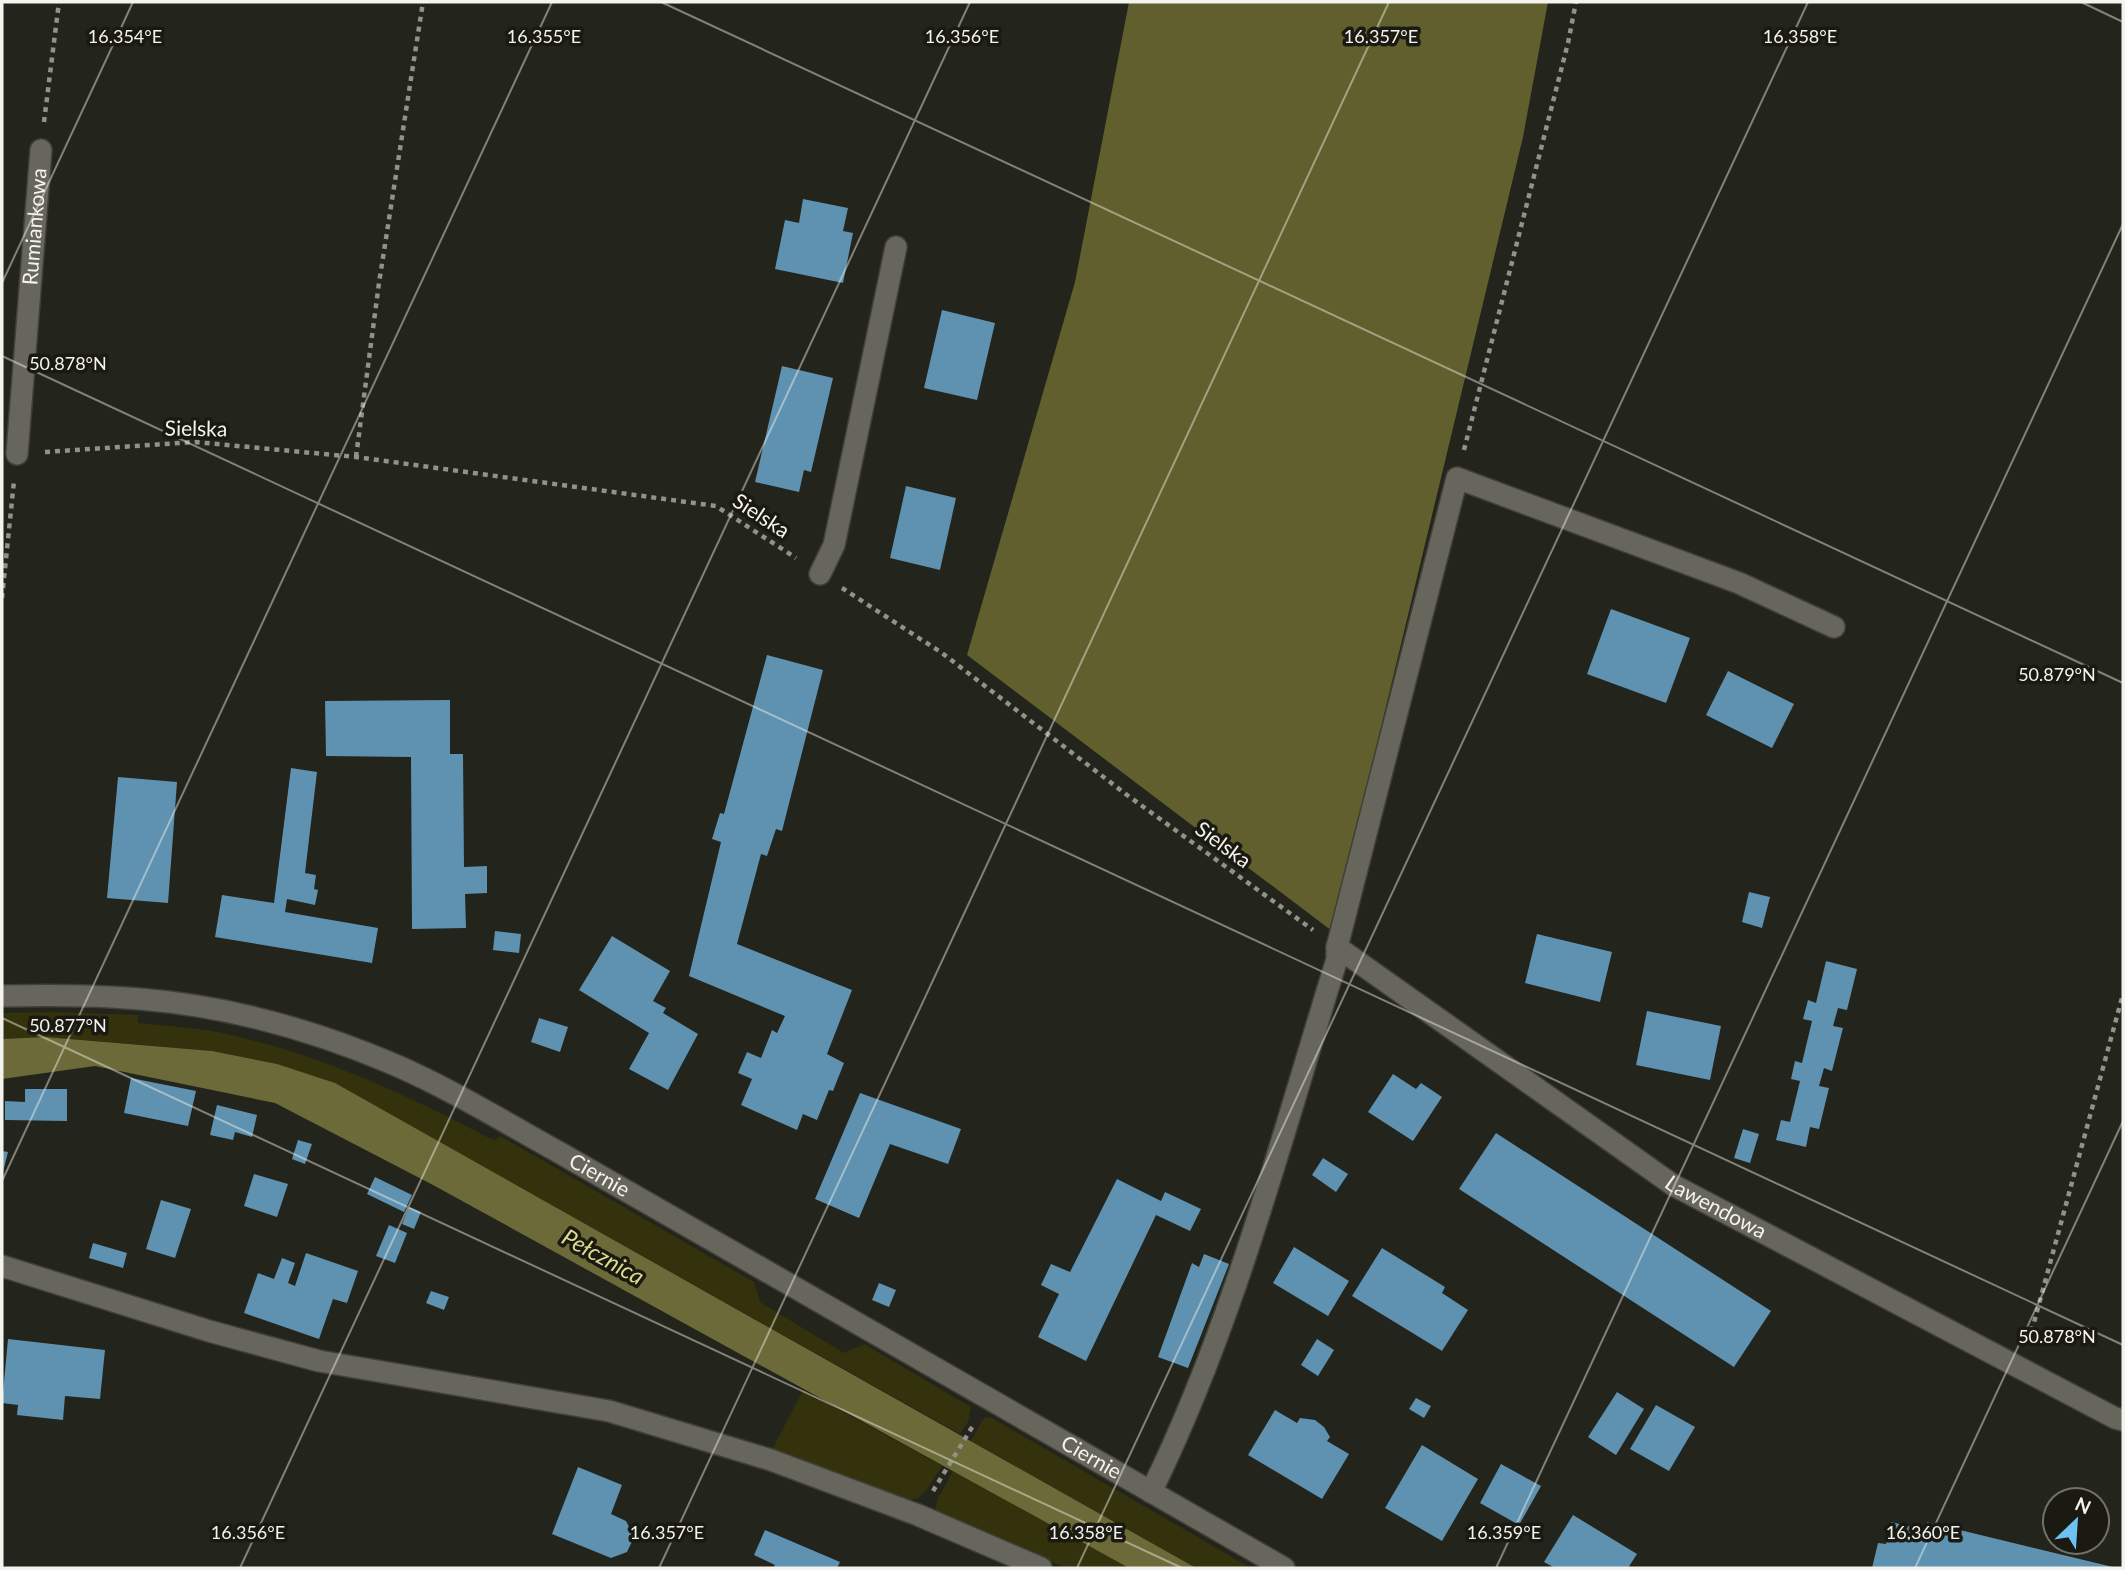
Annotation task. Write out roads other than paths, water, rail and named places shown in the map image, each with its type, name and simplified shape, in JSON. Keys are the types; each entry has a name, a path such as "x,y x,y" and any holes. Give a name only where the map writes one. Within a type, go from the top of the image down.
{"street":[{"name":"Rumiankowa","path":"17,454 41,150"},
{"path":"820,573 834,545 896,247"},
{"path":"1151,1492 1205,1373 1231,1301 1337,959 1337,947 1457,478 1739,583 1834,628"},
{"name":"Lawendowa","path":"1337,947 1672,1185 2123,1420"},
{"name":"Ciernie","path":"2,996 55,995 141,999 222,1010 318,1035 394,1064 451,1092 562,1154 1284,1568"},
{"path":"2,1266 209,1331 319,1361 609,1411 771,1460 918,1515 1041,1568"}],"water":[{"name":"Pełcznica","path":"45,1037 212,1051 277,1064 335,1083 1196,1568 1129,1568 433,1185 275,1103 95,1066 2,1079 2,1039"}]}
